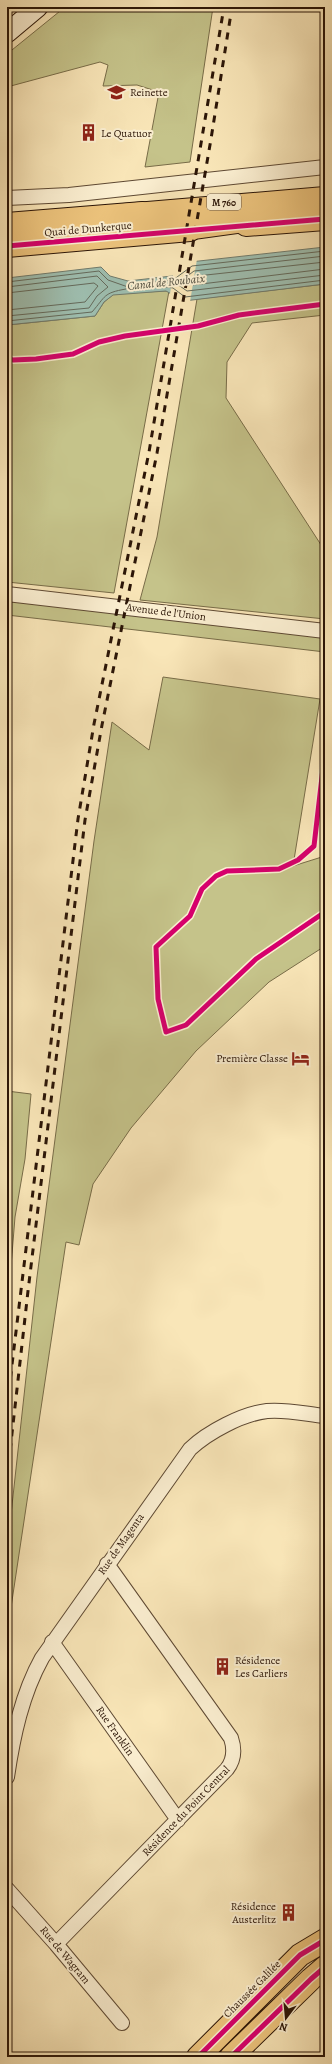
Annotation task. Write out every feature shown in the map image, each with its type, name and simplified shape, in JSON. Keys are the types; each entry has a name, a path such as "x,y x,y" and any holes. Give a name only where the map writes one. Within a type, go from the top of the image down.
{"main road":[{"name":"M 760","path":"124,215 325,188"},
{"path":"124,215 325,198"},
{"path":"171,232 228,222 325,212"},
{"name":"Quai de Dunkerque","path":"7,224 124,215"},
{"name":"M 760","path":"171,232 325,219"},
{"name":"Quai de Dunkerque","path":"7,246 171,232"},
{"name":"Chaussée Galilée","path":"198,2057 300,1956 325,1940"},
{"path":"231,2057 325,1967"}],"street":[{"path":"7,33 38,7"},
{"path":"7,198 69,195 325,167"},
{"name":"Avenue de l'Union","path":"7,594 325,631"},
{"name":"Rue de Magenta","path":"7,1777 13,1738 36,1670 52,1642 190,1449 208,1434 254,1414 267,1411 325,1416"},
{"name":"Résidence du Point Central","path":"56,1944 230,1765 234,1752 234,1745 231,1738 107,1564"},
{"name":"Rue Franklin","path":"52,1642 178,1820"},
{"name":"Rue de Wagram","path":"7,1889 56,1944 122,2023"}],"shaded area":[{"path":"65,7 213,7 190,162 145,167 159,92 137,85 103,86 108,65 100,62 7,87 7,54"},
{"path":"325,284 325,315 252,323 227,362 226,398 325,551 325,619 140,600 157,537 197,299"},
{"path":"169,291 114,593 7,582 7,325 95,316 104,302 114,294"},
{"path":"7,601 325,637 325,652 7,615"},
{"path":"163,677 320,699 293,866 325,856 325,946 269,982 196,1051 131,1128 93,1184 79,1245 66,1242 7,1634 7,1551 37,1277 94,841 112,722 149,750"},
{"path":"7,1091 31,1094 25,1159 15,1217 7,1316"}],"water":[{"name":"Canal de Roubaix","path":"325,247 325,284 184,301 166,291 113,295 104,302 95,316 7,325 7,278 101,267 110,276 128,281 172,276 190,262"}],"pier":[{"path":"197,259 190,302 183,303 170,294 173,273 189,260"}],"railway":[{"path":"7,1406 78,819 94,724 149,452 224,7"},
{"path":"7,1478 85,820 102,725 157,453 232,7"}],"cycle path":[{"path":"7,246 325,219"},
{"path":"7,358 13,360 36,359 73,354 99,342 125,336 198,326 239,315 325,304"},
{"path":"325,751 314,846 298,860 279,869 227,871 216,876 202,889 190,916 156,947 158,999 166,1032 186,1025 256,959 325,912"},
{"path":"198,2057 300,1955 325,1940"},
{"path":"231,2057 325,1967"}],"place":[{"name":"Reinette","path":"117,92"},
{"name":"Le Quatuor","path":"88,133"},
{"name":"Première Classe","path":"301,1058"},
{"name":"Résidence Les Carliers","path":"222,1666"},
{"name":"Résidence Austerlitz","path":"289,1912"}]}
